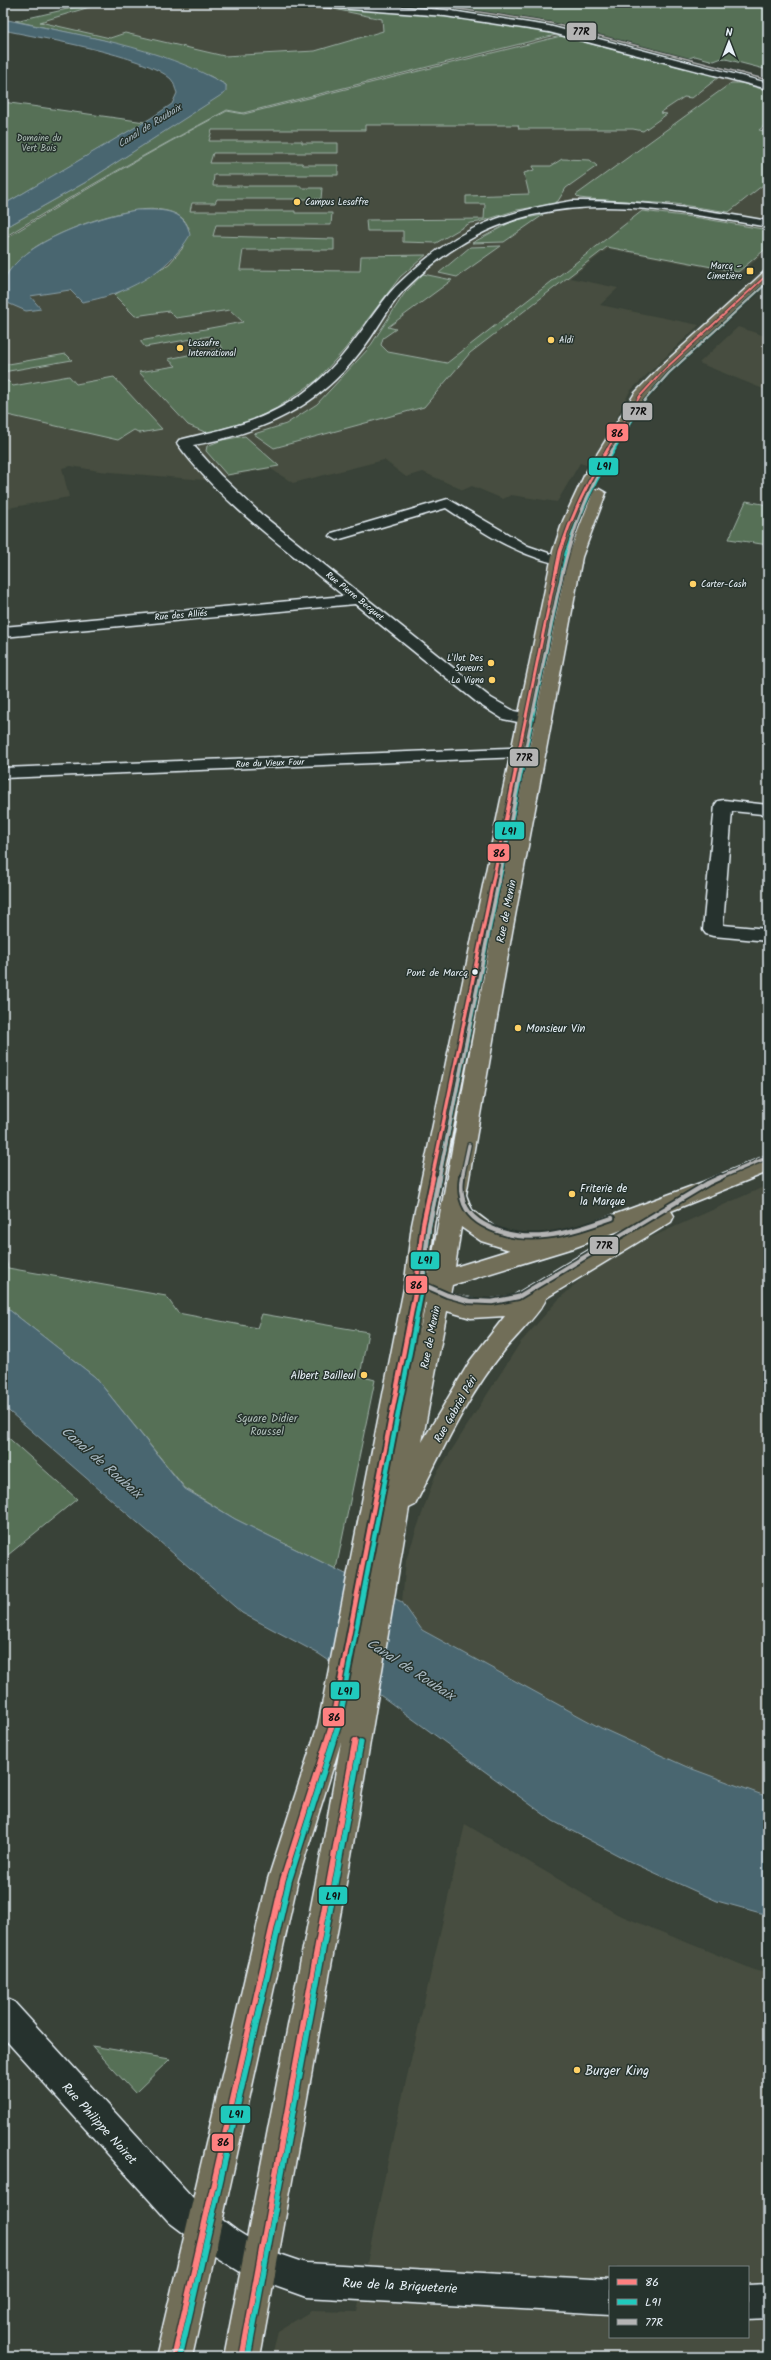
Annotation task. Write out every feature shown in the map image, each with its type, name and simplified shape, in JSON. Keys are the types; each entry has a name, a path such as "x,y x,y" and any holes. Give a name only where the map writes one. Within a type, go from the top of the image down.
{"main road":[{"name":"Rue de Menin","path":"378,1546 439,1289 502,932 543,722 570,521 602,455 640,396 665,369 768,274"},
{"name":"Rue de Menin","path":"378,1546 416,1288 423,1225 525,720 565,563 593,507 648,405 676,372 768,287"},
{"name":"Rue Gabriel Péri","path":"416,1288 439,1289 711,1188 768,1163"},
{"name":"Rue Gabriel Péri","path":"439,1289 455,1306 476,1311 499,1310 520,1303 711,1188"},
{"name":"Rue Gabriel Péri","path":"455,1196 463,1216 478,1229 495,1238 540,1246 568,1241"},
{"name":"Rue Gabriel Péri","path":"378,1546 405,1499 420,1468 475,1373 521,1313 552,1284"},
{"path":"174,2357 283,1879 332,1725 378,1546"},
{"path":"242,2357 352,1758 378,1546"}],"street":[{"path":"310,3 445,13 549,29 768,86"},
{"name":"Rue Pierre Becquet","path":"543,722 525,720 504,714 489,705 245,508 184,443 249,428 276,416 306,396 353,353 398,290 416,272 455,241 490,223 519,213 553,207 620,204 671,207 768,224"},
{"path":"337,536 448,503 524,551 565,563"},
{"name":"Rue des Alliés","path":"3,632 358,600"},
{"name":"Rue du Vieux Four","path":"3,773 537,752"},
{"path":"762,809 724,805 713,930 768,935"},
{"name":"Rue Philippe Noiret","path":"3,2013 152,2180 181,2210 203,2227"},
{"name":"Rue de la Briqueterie","path":"203,2227 259,2264 306,2280 609,2298"},
{"path":"749,2302 768,2301"}],"shaded area":[{"path":"286,3 324,7 382,19 383,31 315,51 224,56 125,33 110,38 39,22 92,7 89,4"},
{"path":"560,34 768,90 768,124 760,130 768,132 768,250 740,274 608,249 570,278 618,288 600,305 699,325 630,391 592,467 580,463 557,502 511,495 503,499 472,486 463,490 423,472 406,477 384,460 293,483 271,469 204,480 99,471 71,466 62,468 69,497 3,509 3,238 71,196 95,185 227,110 243,113"},
{"path":"738,327 768,337 768,391 699,363"},
{"path":"768,1185 768,1797 687,1767 601,1728 422,1630 402,1602 406,1560 435,1476 520,1343 558,1300 591,1270 614,1254"},
{"path":"465,1824 617,1914 757,1971 768,1973 768,2357 272,2357 278,2331 311,2311 357,2312 390,2151"}],"green space":[{"path":"286,3 768,3 768,70 722,58 714,61 695,56 684,60 562,27 560,34 243,113 227,110 114,172 3,238 3,229 86,182 225,92 226,85 210,76 103,40 15,21 89,4 93,6 40,22 110,38 125,33 224,56 315,51 383,31 382,19 324,7"},
{"path":"561,36 719,77 692,98 684,97 660,113 667,114 643,131 633,129 519,129 518,125 365,125 365,130 212,130 209,141 302,141 302,143 338,143 338,153 213,153 210,163 302,163 303,165 338,165 338,175 214,175 213,186 301,186 301,188 322,188 321,199 217,199 215,203 192,203 190,211 295,211 295,213 332,213 331,225 216,225 213,236 334,239 334,250 243,250 240,270 360,271 361,256 426,255 400,277 345,349 317,380 277,408 250,421 207,433 188,425 139,372 176,366 168,359 223,348 210,336 145,347 140,341 243,322 230,310 176,318 169,311 135,316 114,295 169,264 182,249 189,228 182,218 168,211 151,209 131,211 88,223 37,246 18,262 3,281 3,240 58,206 227,111 244,114"},
{"path":"731,83 742,83 768,91 768,123 759,130 768,132 768,186 763,185 729,212 675,204 579,198 576,195"},
{"name":"Domaine du Vert Bois","path":"3,102 145,122 3,205"},
{"path":"562,159 590,160 597,166 566,188 558,201 553,204 517,210 479,222 470,223 436,243 403,242 403,231 367,231 366,220 484,219 485,204 466,204 466,196 529,194 524,173 534,170 533,166 551,166"},
{"path":"642,211 700,218 768,230 768,247 738,272 607,247 470,353 424,407 274,448 254,434 286,424 317,404 369,348 404,294 423,274 452,280 388,327 396,329 383,338 381,345 388,352 447,363"},
{"path":"543,215 504,242 472,243 515,220"},
{"path":"501,246 457,277 439,273 470,247"},
{"path":"66,354 72,360 3,372 3,365"},
{"path":"69,376 76,384 114,377 162,429 140,433 134,430 118,440 3,414 3,381 8,381 13,386"},
{"path":"245,436 279,466 227,475 206,451 207,446 222,440"},
{"path":"746,501 768,505 768,545 729,539"},
{"name":"Square Didier Roussel","path":"3,1246 8,1268 166,1296 178,1313 257,1328 262,1314 368,1332 360,1376 375,1380 336,1569 235,1519 185,1488 95,1377 3,1305"},
{"path":"3,1433 77,1499 3,1559"},
{"path":"92,2046 170,2059 135,2093"}],"water":[{"name":"Canal de Roubaix","path":"3,19 118,43 146,51 173,60 226,85 226,92 86,182 3,229 3,205 151,118 172,104 177,93 171,79 158,70 139,62 92,48 3,30"},
{"path":"136,210 162,211 177,215 183,219 190,235 181,249 170,261 144,280 114,294 82,302 70,290 30,296 41,309 26,311 3,301 3,282 13,266 26,254 62,233 82,225 120,213"},
{"name":"Canal de Roubaix","path":"3,1305 95,1377 185,1489 235,1519 402,1602 422,1630 601,1728 687,1767 768,1797 768,1915 717,1901 631,1862 553,1821 384,1698 319,1654 242,1613 3,1406"}],"transit line":[{"name":"77R","path":"391,3 446,7 550,23 768,80"},
{"name":"86","path":"174,2357 283,1879 332,1725 416,1288 423,1225 560,551 570,521 592,474 640,396 665,369 768,274"},
{"name":"L91","path":"180,2357 289,1881 338,1726 422,1289 429,1226 566,553 576,523 597,477 645,400 669,373 768,282"},
{"name":"77R","path":"766,1158 708,1183 518,1297 492,1302 469,1301 458,1299 422,1284 429,1226 562,569 576,523 607,458 645,400 669,373 768,282"},
{"name":"77R","path":"469,1145 463,1170 461,1196 468,1211 481,1223 497,1231 513,1236 529,1238 562,1234 612,1218"},
{"name":"86","path":"242,2357 355,1741"},
{"name":"L91","path":"248,2357 361,1742"}],"place":[{"name":"Campus Lesaffre","path":"297,202"},
{"name":"Marcq – Cimetière","path":"750,271"},
{"name":"Aldi","path":"551,340"},
{"name":"Lessafre International","path":"180,348"},
{"name":"Carter-Cash","path":"693,584"},
{"name":"L'Ilot Des Saveurs","path":"491,663"},
{"name":"La Vigna","path":"492,680"},
{"name":"Pont de Marcq","path":"475,972"},
{"name":"Monsieur Vin","path":"518,1028"},
{"name":"Friterie de la Marque","path":"572,1194"},
{"name":"Albert Bailleul","path":"364,1375"},
{"name":"Burger King","path":"577,2070"}]}
